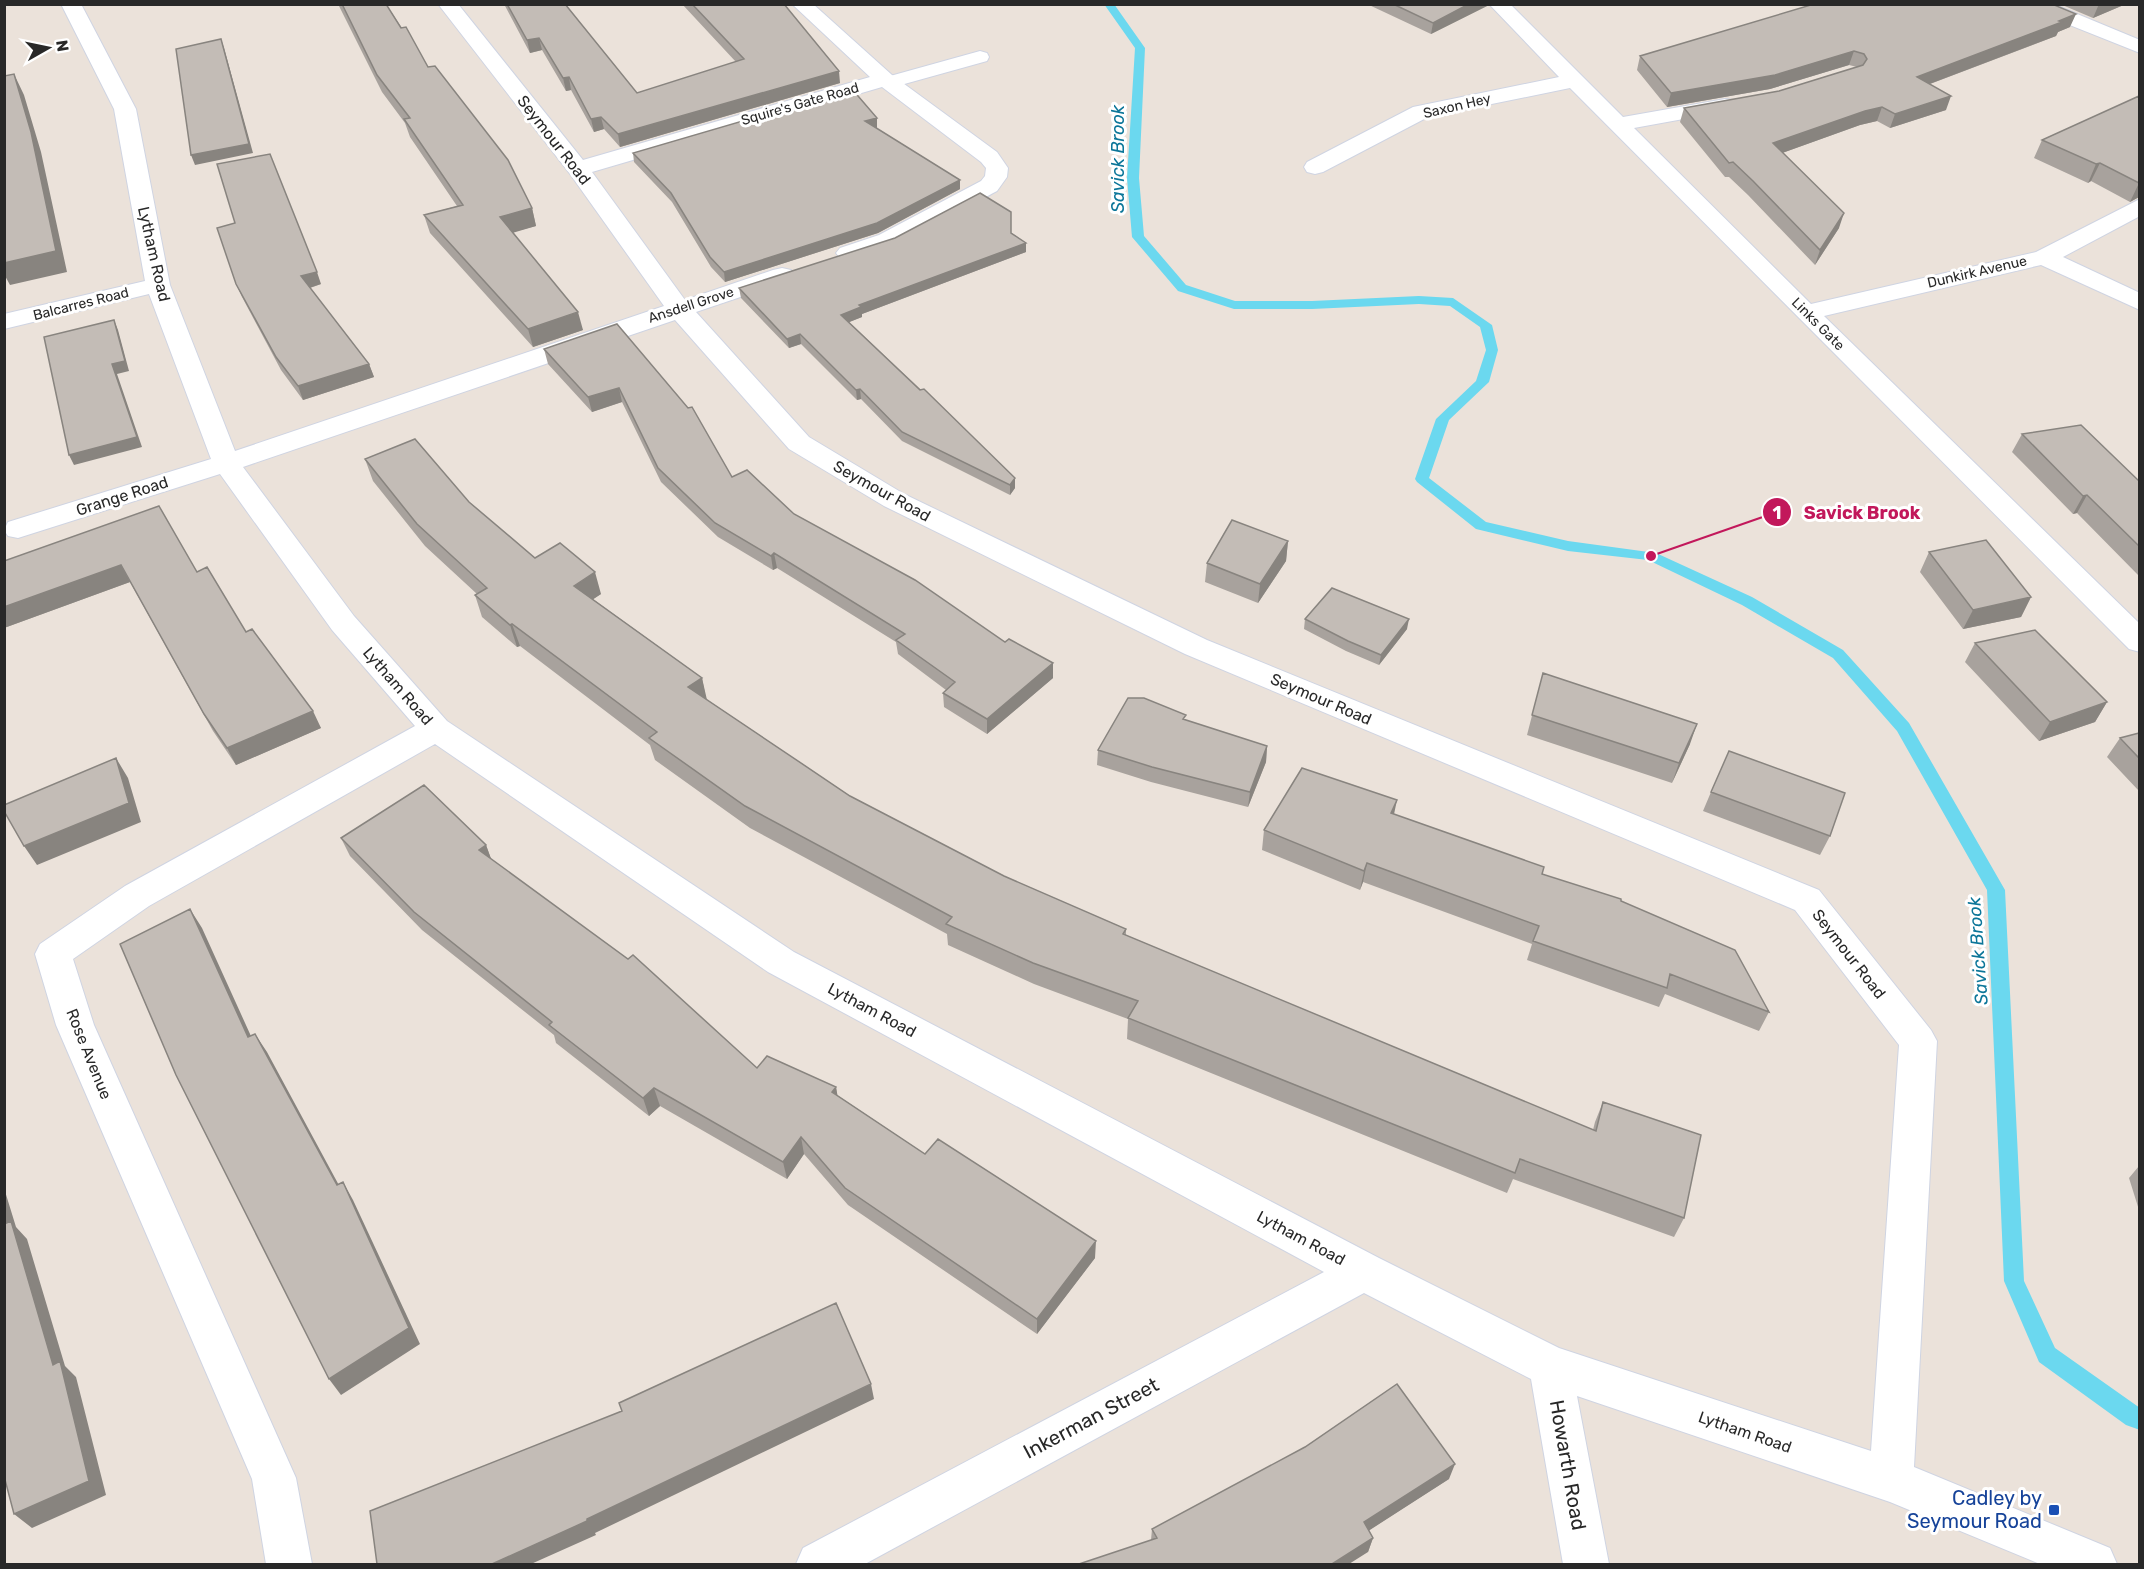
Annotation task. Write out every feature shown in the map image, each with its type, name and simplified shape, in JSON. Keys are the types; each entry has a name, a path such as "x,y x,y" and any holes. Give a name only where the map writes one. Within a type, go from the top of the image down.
{"street":[{"name":"Lytham Road","path":"71,4 124,109 158,285 226,463 343,623 436,729 781,962 1364,1272 1550,1366 1891,1480 2094,1564"},
{"name":"Seymour Road","path":"447,4 578,169 678,308 799,443 894,500 1196,647 1807,900 1918,1041 1891,1480"},
{"name":"Ansdell Grove","path":"226,463 678,308 887,240 989,186 996,177 997,168 989,157 887,81 801,4"},
{"name":"Links Gate","path":"1498,4 2139,642"},
{"path":"2034,4 2139,47"},
{"name":"Squire's Gate Road","path":"578,169 887,81"},
{"name":"Saxon Hey","path":"1315,167 1421,112 1573,81"},
{"path":"1618,124 1741,103"},
{"path":"1293,155 1340,181"},
{"name":"Dunkirk Avenue","path":"1806,313 2044,257 2139,206"},
{"path":"2044,257 2139,303"},
{"name":"Balcarres Road","path":"4,322 158,285"},
{"name":"Grange Road","path":"18,529 226,463"},
{"name":"Rose Avenue","path":"289,1564 274,1478 75,1025 53,954 137,896 436,729"},
{"name":"Inkerman Street","path":"819,1564 1364,1272"},
{"name":"Howarth Road","path":"1550,1366 1586,1564"}],"lane":[{"path":"887,81 980,57"}],"building":[{"path":"342,4 386,4 401,28 406,27 428,67 435,66 508,160 532,208 500,217 578,312 528,329 424,215 463,205 404,119 410,118 377,75"},
{"path":"507,4 565,4 637,93 744,59 692,4 784,4 839,71 618,134 601,117 591,119 569,77 563,78 539,38 527,40"},
{"path":"1393,4 1469,4 1433,23"},
{"path":"1814,4 2052,4 2076,14 2059,21 2062,22 1917,77 1951,96 1895,114 1882,107 1865,111 1773,143 1844,213 1820,250 1753,181 1733,162 1729,163 1684,108 1779,91 1863,65 1867,59 1864,54 1854,51 1775,75 1671,93 1640,56"},
{"path":"221,39 249,144 191,155 176,49"},
{"path":"14,74 31,132 56,251 4,263 4,76"},
{"path":"852,89 877,118 865,121 960,180 877,223 724,272 710,257 671,193 633,153"},
{"path":"2139,96 2139,183 2100,163 2096,164 2042,140"},
{"path":"270,154 317,272 301,276 369,364 298,386 276,357 236,284 217,228 235,223 217,164"},
{"path":"980,193 1011,212 1011,233 1026,243 859,305 861,307 841,315 920,390 924,389 1015,478 1010,485 902,432 860,389 856,390 800,334 787,339 739,288 895,238"},
{"path":"114,320 125,361 112,364 137,437 69,455 44,337"},
{"path":"617,324 688,408 692,407 732,477 747,470 794,514 915,580 1005,642 1009,639 1053,663 987,719 943,693 955,682 896,640 905,634 774,553 771,556 715,523 658,468 619,388 588,397 544,349"},
{"path":"2081,425 2139,481 2139,546 2087,495 2083,496 2022,434"},
{"path":"415,439 469,502 535,558 560,543 595,572 574,586 702,678 688,687 850,796 1004,876 1126,929 1123,934 1596,1131 1603,1102 1701,1135 1684,1218 1520,1159 1515,1173 1128,1018 1138,1001 1033,963 946,924 952,917 745,806 649,738 657,732 512,624 510,625 475,595 487,588 417,524 365,459"},
{"path":"159,506 197,572 207,567 246,632 252,629 313,711 227,748 204,714 121,565 4,607 4,561"},
{"path":"1232,520 1288,541 1260,584 1207,563"},
{"path":"1986,540 2031,597 1973,610 1929,552"},
{"path":"1332,588 1409,619 1381,655 1305,619"},
{"path":"2035,630 2107,702 2050,722 1975,643"},
{"path":"1543,673 1697,724 1679,763 1532,715"},
{"path":"1128,698 1144,698 1186,715 1183,719 1267,746 1250,792 1152,767 1098,750"},
{"path":"2139,733 2139,758 2120,738"},
{"path":"1729,751 1845,793 1830,836 1711,792"},
{"path":"116,758 129,803 24,846 4,811 4,805"},
{"path":"1302,768 1397,800 1391,813 1544,867 1542,874 1621,899 1621,901 1735,950 1769,1012 1670,974 1667,988 1533,941 1539,926 1367,863 1364,871 1264,830"},
{"path":"424,785 486,845 479,850 628,959 633,955 757,1068 767,1056 836,1087 832,1092 925,1154 938,1139 1096,1241 1037,1319 845,1188 801,1137 783,1162 654,1088 643,1098 549,1025 552,1022 414,912 341,838"},
{"path":"190,909 248,1037 255,1034 337,1185 343,1182 409,1328 329,1379 176,1075 120,944"},
{"path":"11,1221 53,1365 60,1361 89,1481 14,1514 4,1476 4,1224"},
{"path":"836,1303 871,1384 587,1519 587,1521 492,1564 377,1564 370,1511 622,1411 619,1403"},
{"path":"1397,1384 1455,1464 1364,1522 1373,1538 1332,1564 1079,1564 1157,1538 1152,1529 1305,1447"}],"waterway":[{"name":"Savick Brook","path":"1109,4 1140,48 1133,178 1138,237 1182,288 1234,305 1312,305 1419,300 1453,302 1486,325 1492,350 1482,382 1443,419 1422,479 1481,526 1568,546 1651,556 1747,601 1838,654 1903,727 1996,890 2014,1281 2047,1355 2140,1419"}],"place":[{"name":"Savick Brook","path":"1651,556"},
{"name":"Cadley by Seymour Road","path":"2054,1510"}]}
